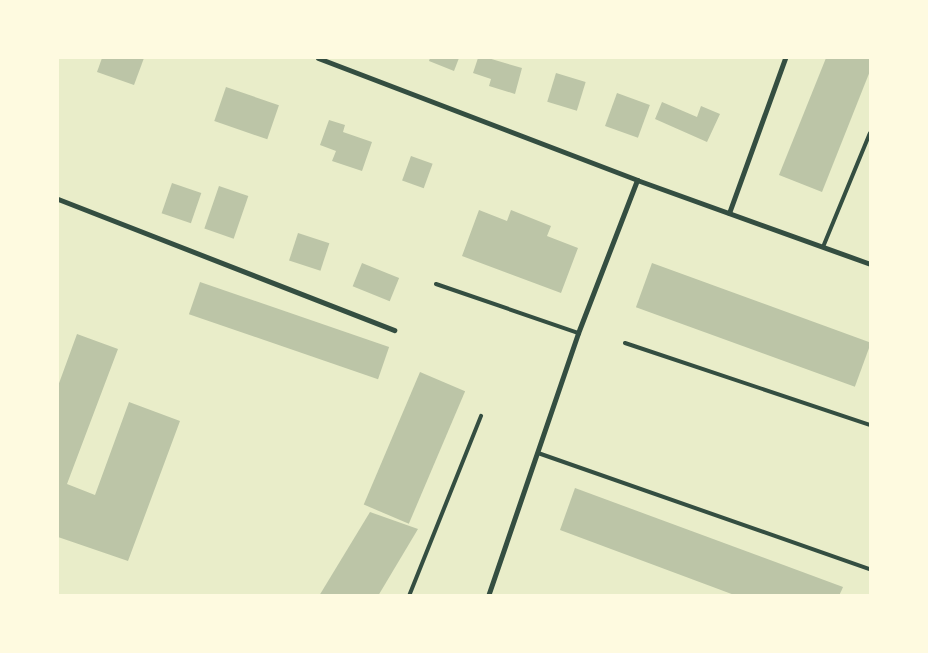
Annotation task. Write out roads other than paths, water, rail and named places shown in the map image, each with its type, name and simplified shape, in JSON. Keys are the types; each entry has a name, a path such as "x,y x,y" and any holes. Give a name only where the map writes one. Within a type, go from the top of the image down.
{"street":[{"path":"318,58 637,180 870,264"},
{"path":"729,213 785,58"},
{"path":"488,596 578,333 637,180"},
{"path":"58,199 394,330"}],"lane":[{"path":"823,247 870,133"},
{"path":"436,284 578,333"},
{"path":"625,343 870,425"},
{"path":"409,596 481,416"},
{"path":"538,453 870,569"}]}
